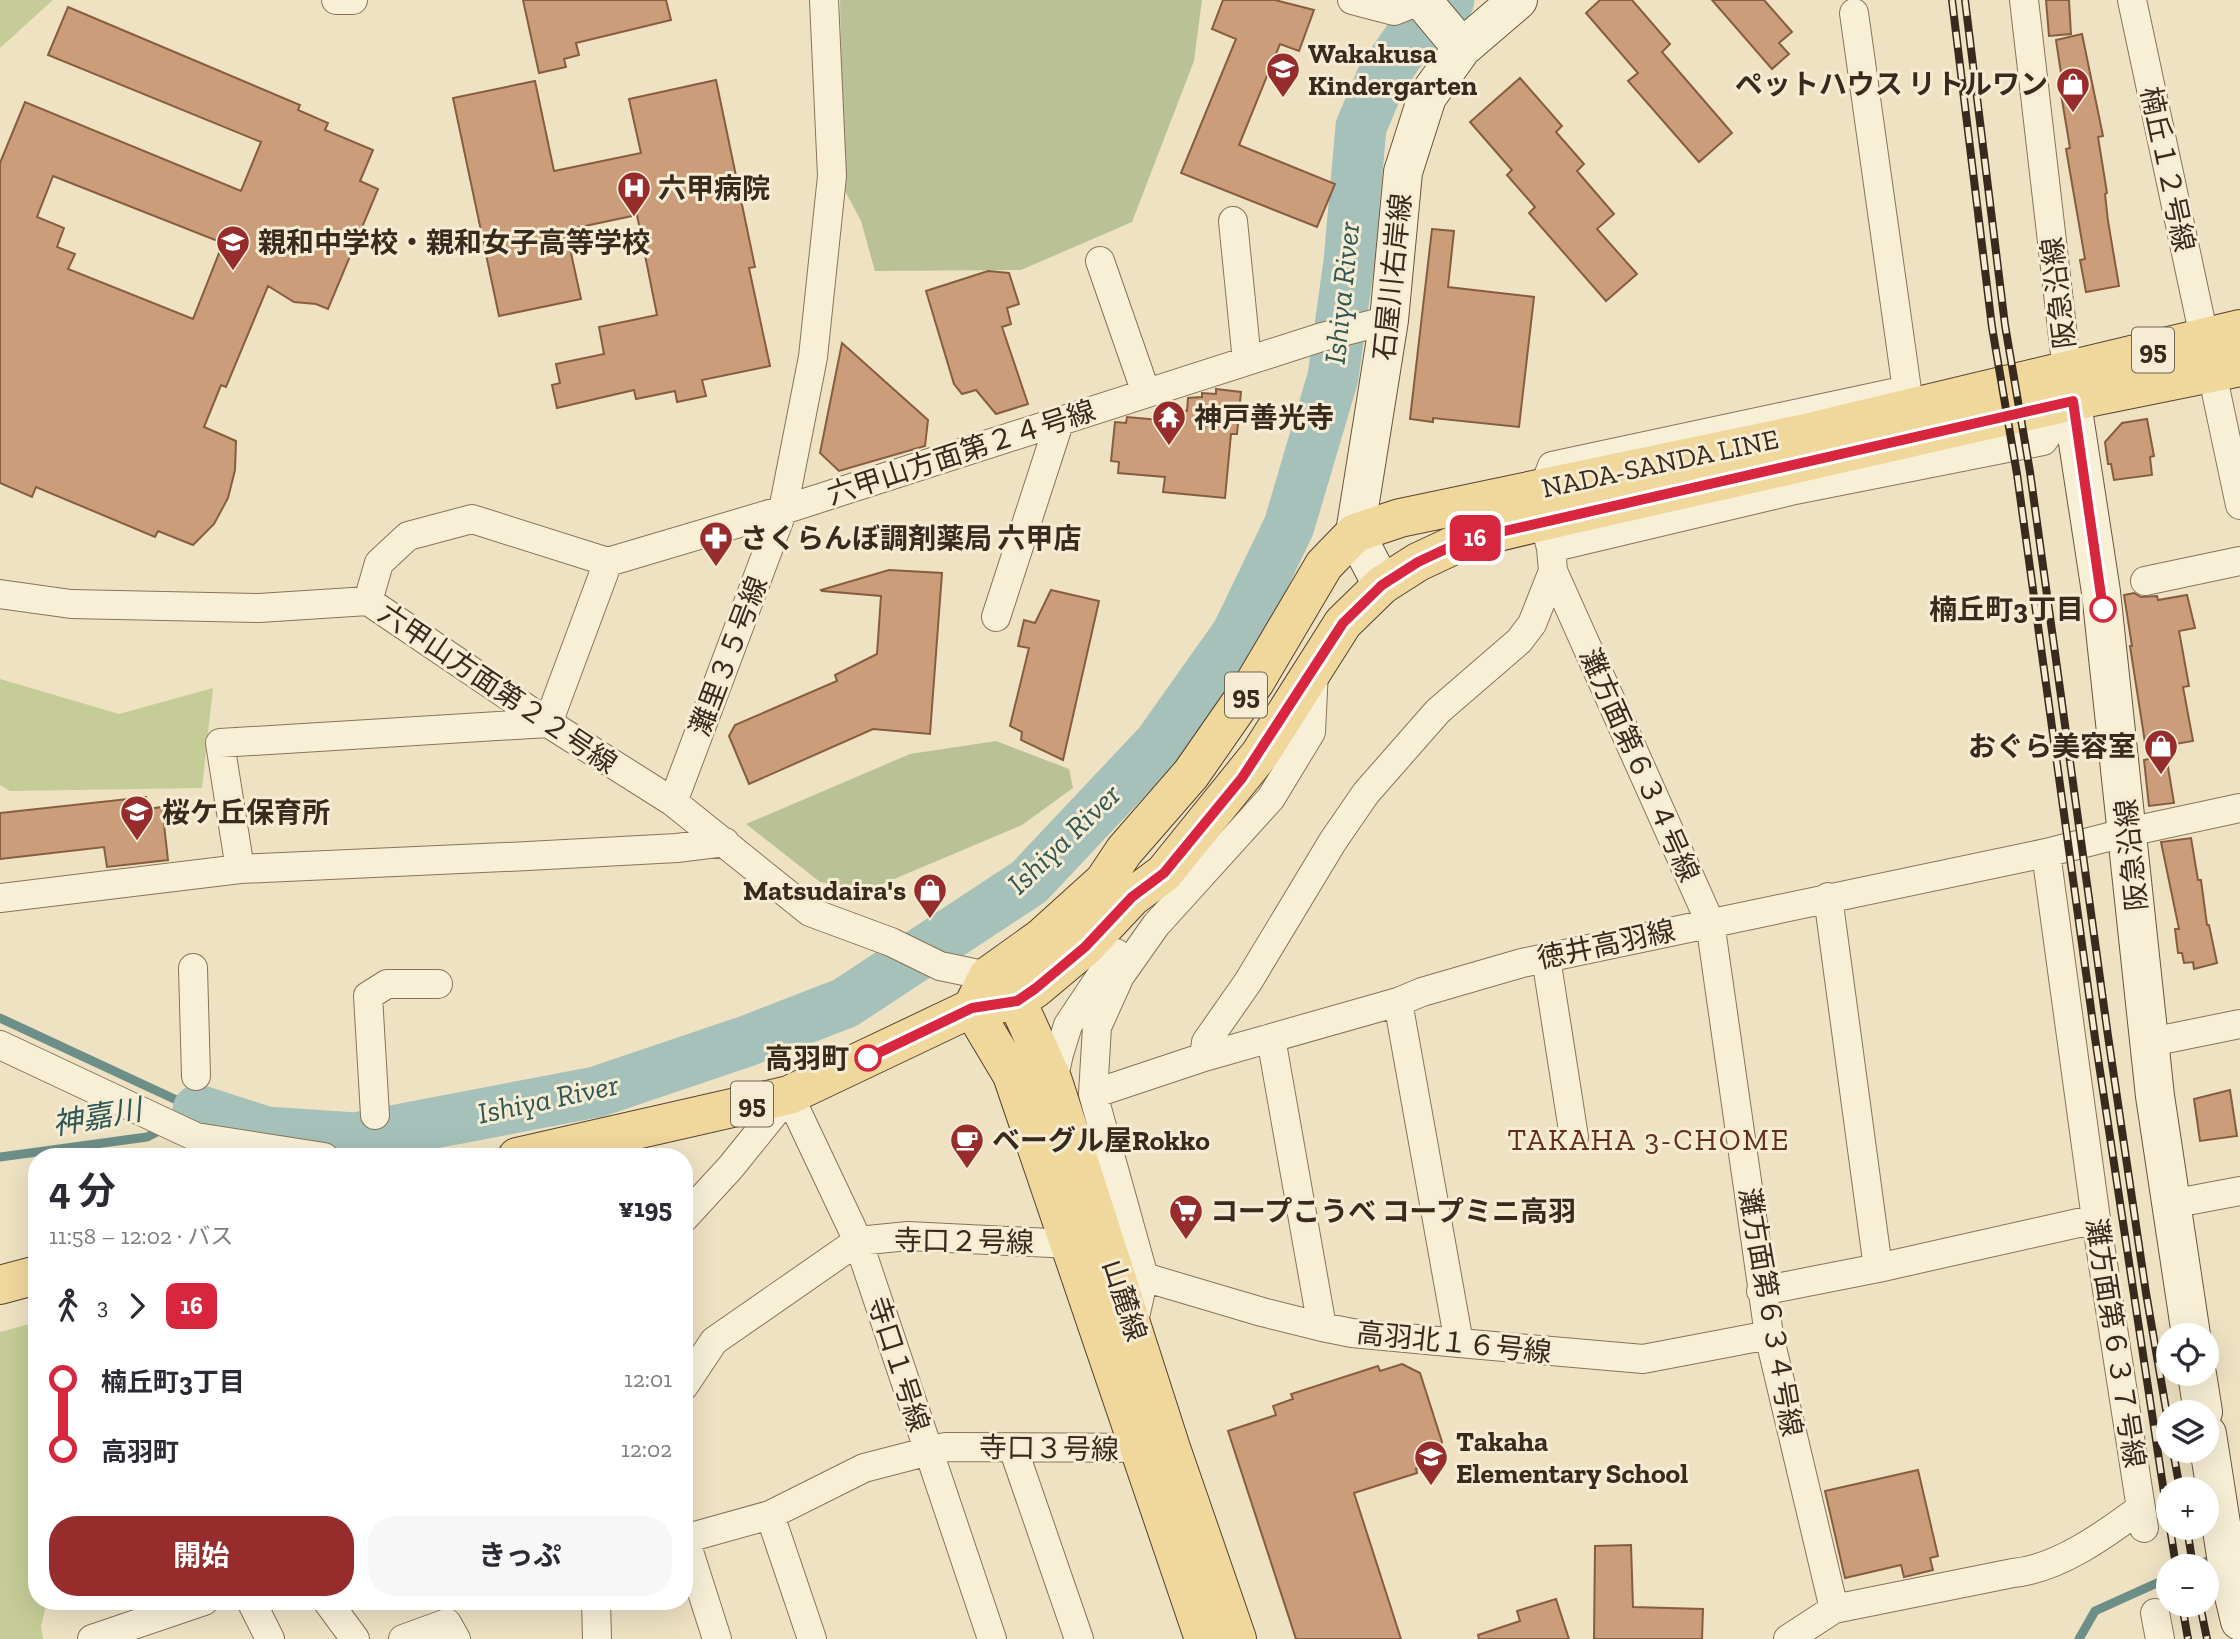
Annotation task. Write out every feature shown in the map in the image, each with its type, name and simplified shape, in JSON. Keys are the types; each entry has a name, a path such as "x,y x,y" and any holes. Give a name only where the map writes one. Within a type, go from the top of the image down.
{"main road":[{"name":"NADA-SANDA LINE","path":"1017,1001 1085,947 1132,897 1164,873 1242,778 1343,623 1382,585 1418,562 1465,540 1548,532 1810,432 2069,376 2224,352"},
{"name":"NADA-SANDA LINE","path":"556,1148 789,1095 980,992 1104,881 1124,851 1191,775 1255,682 1324,565 1355,533 1400,518 1548,532"},
{"name":"山麓線","path":"980,992 1017,1001 1053,1081 1133,1326 1155,1448 1204,1639"},
{"name":"山麓線","path":"980,992 1012,1075 1070,1244 1237,1639"},
{"path":"0,1285 28,1277"}],"street":[{"path":"336,0 353,0"},
{"name":"灘里３５号線","path":"673,802 783,510 813,357 832,176 824,0"},
{"path":"1352,0 1394,11 1422,0 1462,48"},
{"name":"石屋川右岸線","path":"1355,533 1377,323 1403,172 1427,97 1462,48 1518,0"},
{"name":"阪急沿線","path":"2024,0 2069,376 2101,592 2155,1096 2189,1323"},
{"name":"楠丘１２号線","path":"2132,0 2224,352 2240,505"},
{"path":"1854,13 1907,390"},
{"path":"1233,221 1247,361"},
{"path":"1100,261 1146,393"},
{"name":"六甲山方面第２４号線","path":"607,562 783,510 1322,337 1377,323"},
{"path":"1204,1057 1206,1042 1248,982 1333,841 1366,793 1438,711 1519,642 1532,624 1548,532 1552,466 1907,390 2069,376 2043,441 1795,490 1548,532"},
{"path":"996,617 1060,420"},
{"path":"240,869 220,743 548,723 607,562 472,519 408,536 379,563 368,601"},
{"name":"灘方面第６３４号線","path":"1548,532 1710,922 1769,1335 1834,1609"},
{"path":"1355,533 1382,585"},
{"path":"2145,581 2240,561"},
{"name":"六甲山方面第２２号線","path":"0,594 71,604 245,608 368,601 548,723 673,802 810,912 891,942 940,966 980,992"},
{"path":"1133,1326 1144,1277 1093,1094 1097,1027 1120,976 1156,925 1271,798 1311,732 1314,669"},
{"name":"徳井高羽線","path":"1093,1094 1204,1057 1546,958 2046,853 2240,808"},
{"path":"0,898 240,869 542,856 725,842"},
{"name":"灘方面第６３７号線","path":"1834,1609 2030,1571 2143,1518 2096,1219 2046,853"},
{"path":"1053,1081 1068,1026 1145,908 1164,873"},
{"path":"1828,898 1878,1268"},
{"path":"1546,958 1574,1137"},
{"path":"193,968 196,1076"},
{"path":"375,1115 368,996 387,984 438,984"},
{"path":"1398,1002 1460,1343"},
{"path":"2151,1042 2240,1024"},
{"path":"1271,1038 1322,1327"},
{"path":"4,1054 196,1137 266,1148"},
{"path":"693,1208 730,1168 789,1095"},
{"name":"寺口１号線","path":"789,1095 858,1241 992,1639"},
{"path":"2171,1204 2240,1191"},
{"path":"1762,1291 2096,1219"},
{"name":"寺口２号線","path":"858,1241 908,1236 1070,1244"},
{"path":"693,1372 714,1341 858,1241"},
{"name":"高羽北１６号線","path":"1144,1277 1262,1312 1352,1333 1643,1359 1769,1335"},
{"name":"寺口３号線","path":"693,1537 770,1515 864,1468 945,1447 1155,1448"},
{"path":"1013,1448 1079,1639"},
{"path":"2212,1463 2229,1574 2240,1621"},
{"path":"770,1515 812,1639"},
{"path":"693,1564 717,1639"},
{"path":"1788,1639 1834,1609"},
{"path":"92,1639 177,1610"},
{"path":"256,1610 270,1639"},
{"path":"334,1610 355,1639"},
{"path":"596,1610 597,1639"},
{"path":"403,1639 447,1623 456,1639"}],"green space":[{"path":"0,0 53,0 0,48"},
{"path":"840,0 1202,0 1194,61 1132,222 1021,270 875,271 861,221 844,189"},
{"path":"0,679 119,714 213,688 202,788 10,791 0,785"},
{"path":"996,741 1069,769 1073,788 1022,825 868,890 820,882 746,824 910,754"},
{"path":"28,1324 28,1610 45,1610 41,1626 43,1639 0,1639 0,1332"}],"building":[{"path":"523,0 666,0 671,20 576,43 579,55 564,59 566,67 539,73"},
{"path":"1223,0 1275,0 1314,10 1299,51 1280,44 1239,145 1335,184 1317,227 1181,173 1236,39 1212,29"},
{"path":"1600,0 1632,0 1670,44 1662,52 1732,133 1699,162 1628,81 1638,73 1586,13"},
{"path":"1712,0 1764,0 1792,32 1779,43 1789,54 1772,69"},
{"path":"2046,0 2069,0 2071,34 2049,36"},
{"path":"68,7 300,105 298,110 328,123 325,130 373,150 360,181 378,189 328,309 316,304 294,302 268,286 226,387 221,385 204,427 236,441 235,470 228,498 214,524 193,545 158,531 155,537 36,487 32,497 0,483 0,163 25,102 241,191 261,142 48,55","holes":["53,176 223,243 193,319 68,269 75,254 57,247 64,228 37,217"]},
{"path":"2082,34 2103,136 2098,137 2119,286 2086,292 2080,260 2085,259 2066,149 2070,148 2056,40"},
{"path":"1520,78 1562,126 1556,132 1584,164 1577,171 1614,214 1597,229 1637,274 1606,301 1529,213 1535,207 1507,175 1512,170 1470,122"},
{"path":"716,80 755,267 749,268 770,366 702,380 706,396 677,402 675,391 636,399 634,390 557,408 552,385 560,383 556,364 604,354 599,327 657,315 637,215 566,230 581,299 499,316 453,98 535,81 554,171 641,153 629,99"},
{"path":"1432,229 1454,231 1448,287 1534,297 1519,427 1433,418 1433,422 1410,419"},
{"path":"988,271 1009,273 1019,304 1007,308 1011,324 1002,327 1028,404 996,414 976,390 962,394 954,384 926,291"},
{"path":"842,343 928,420 925,446 839,471 820,453"},
{"path":"1216,389 1241,392 1237,434 1231,434 1225,498 1163,492 1165,477 1118,473 1119,462 1111,461 1115,422 1126,423 1127,417 1160,420 1161,408 1187,411 1188,398 1202,397 1202,393 1216,394"},
{"path":"2147,419 2154,456 2150,457 2152,475 2114,480 2111,464 2108,464 2105,442 2122,423"},
{"path":"889,570 942,573 930,734 873,729 749,784 729,736 735,725 837,681 835,675 877,654 881,596 821,590"},
{"path":"1051,590 1099,601 1063,760 1021,740 1022,732 1010,726 1029,648 1018,646 1024,620 1035,623"},
{"path":"2134,593 2141,597 2157,596 2158,600 2187,595 2195,628 2179,631 2189,686 2183,687 2193,741 2146,749 2124,595"},
{"path":"2166,755 2174,803 2149,806 2144,760"},
{"path":"146,797 147,809 162,807 168,860 107,867 104,847 0,859 0,813"},
{"path":"2191,838 2217,963 2194,969 2193,962 2184,963 2182,953 2178,953 2175,929 2179,929 2161,842"},
{"path":"2230,1090 2237,1136 2200,1141 2194,1099"},
{"path":"1402,1364 1420,1373 1442,1442 1433,1463 1416,1469 1417,1473 1354,1493 1401,1639 1296,1639 1228,1431 1276,1415 1273,1406 1293,1399 1291,1394 1378,1366 1380,1371"},
{"path":"1918,1470 1938,1556 1930,1558 1933,1570 1904,1577 1901,1565 1845,1578 1825,1491"},
{"path":"1631,1545 1633,1607 1703,1609 1702,1639 1594,1639 1595,1546"},
{"path":"1556,1599 1569,1639 1479,1639 1478,1635 1520,1621 1517,1611"}],"waterway":[{"name":"Ishiya River","path":"198,1110 266,1132 355,1138 596,1092 747,1041 845,1003 1029,882 1159,744 1237,634 1289,526 1333,377 1349,262 1361,127 1382,77 1408,40 1449,0"},
{"name":"Ishiya River","path":"0,1018 198,1110"},
{"name":"神嘉川","path":"66,1148 147,1137 163,1129"},
{"name":"神嘉川","path":"0,1157 28,1153"},
{"path":"2079,1639 2095,1611 2156,1583"}],"railway":[{"path":"1952,0 1992,327 2017,474 2095,1038 2162,1477"},
{"path":"1965,0 2005,325 2030,472 2108,1036 2164,1400"},
{"path":"2175,1463 2178,1477"},
{"path":"2172,1540 2174,1554"},
{"path":"2189,1540 2191,1554"},
{"path":"2184,1617 2188,1639"},
{"path":"2202,1617 2207,1639"}],"bus line":[{"name":"16","path":"868,1058 972,1008 1017,1001 1085,947 1132,897 1164,873 1242,778 1343,623 1382,585 1418,562 1465,540 2073,401 2103,609"}],"place":[{"name":"Wakakusa Kindergarten","path":"1283,99"},
{"name":"ペットハウス リトルワン","path":"2073,114"},
{"name":"六甲病院","path":"634,218"},
{"name":"親和中学校・親和女子高等学校","path":"233,272"},
{"name":"神戸善光寺","path":"1169,447"},
{"name":"さくらんぼ調剤薬局 六甲店","path":"716,568"},
{"name":"楠丘町3丁目","path":"2103,609"},
{"name":"おぐら美容室","path":"2161,776"},
{"name":"桜ケ丘保育所","path":"137,842"},
{"name":"Matsudaira's","path":"930,920"},
{"name":"高羽町","path":"868,1058"},
{"name":"ベーグル屋Rokko","path":"967,1170"},
{"name":"コープこうべ コープミニ高羽","path":"1186,1241"},
{"name":"Takaha Elementary School","path":"1431,1487"}],"district":[{"name":"TAKAHA 3-CHOME","path":"1649,1140"}]}
